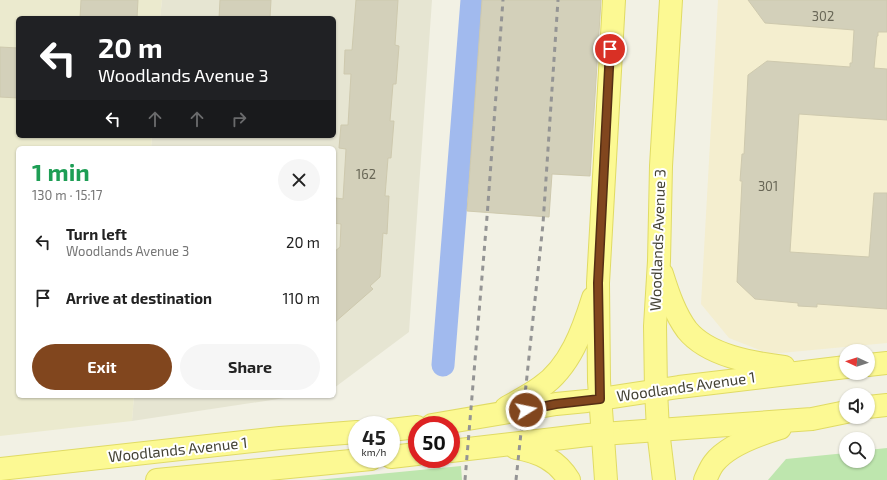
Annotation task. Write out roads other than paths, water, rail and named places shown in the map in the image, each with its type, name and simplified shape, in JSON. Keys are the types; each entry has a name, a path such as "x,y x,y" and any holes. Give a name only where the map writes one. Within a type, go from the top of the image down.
{"main road":[{"path":"606,480 600,399 598,283 614,0"},
{"name":"Woodlands Avenue 3","path":"664,480 658,430 656,390 656,326 659,261 660,166 671,0"},
{"path":"659,261 665,284 678,316 688,331 698,340 720,353 736,358 771,366 814,371"},
{"path":"495,415 541,387 551,379 562,366 578,338 591,306 598,283"},
{"path":"875,364 887,363"},
{"name":"Woodlands Avenue 1","path":"460,421 556,404 656,390 839,369"},
{"path":"875,407 887,405"},
{"path":"705,480 714,463 722,455 736,446 775,430 812,419 839,413"},
{"path":"460,450 602,434 812,419"},
{"name":"Woodlands Avenue 1","path":"0,469 280,438 348,433"},
{"path":"505,446 537,452 558,466 569,480"},
{"name":"Woodlands Avenue 1","path":"157,480 348,461"}],"waterway":[{"path":"443,365 472,0"}],"railway":[{"path":"465,480 503,0"},
{"path":"516,480 543,224 558,0"}]}
